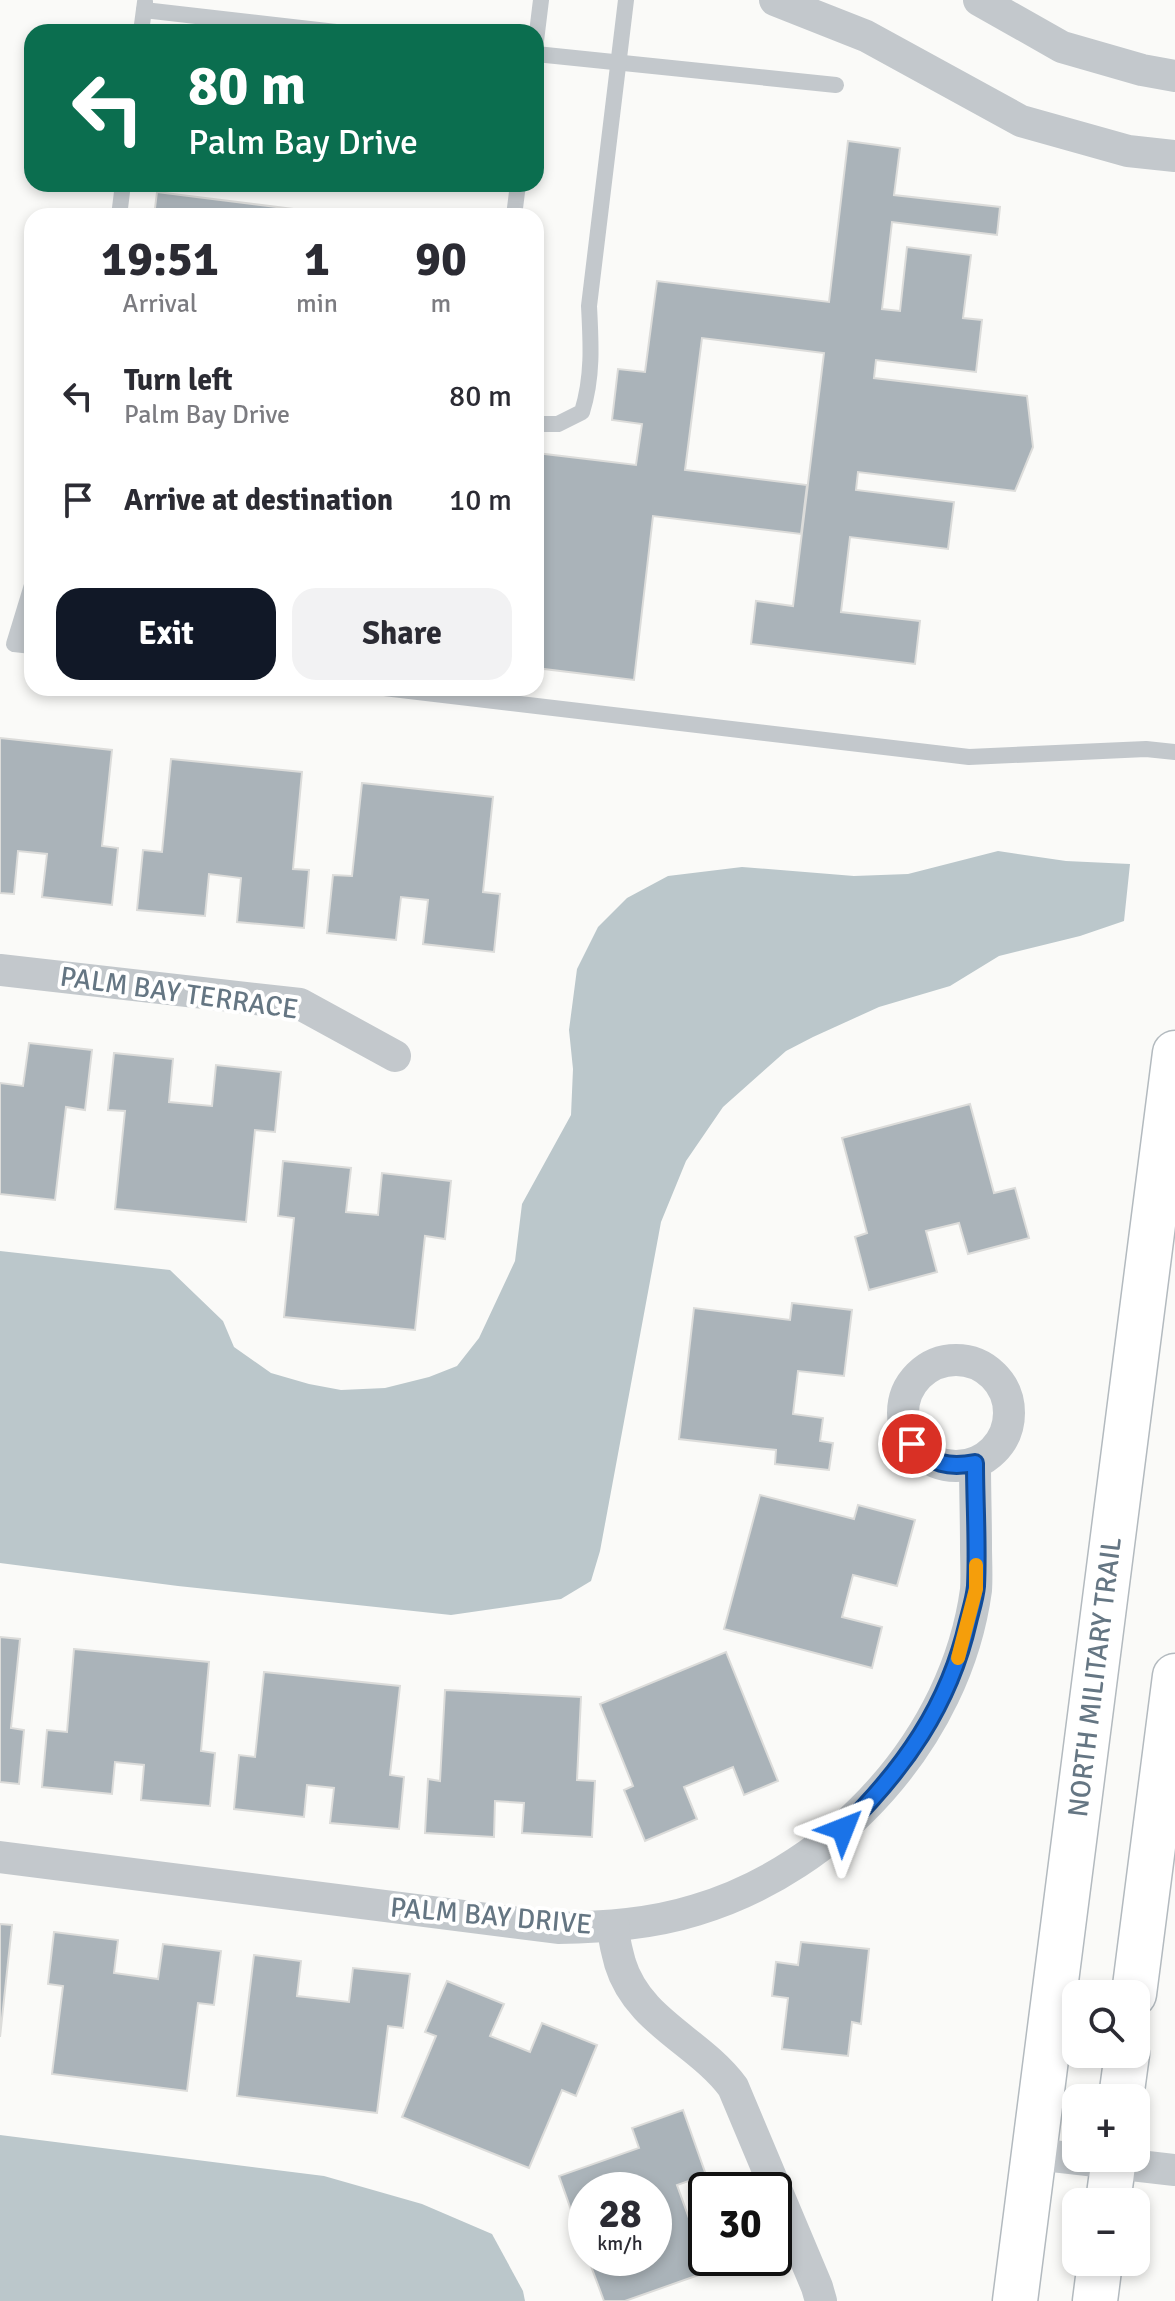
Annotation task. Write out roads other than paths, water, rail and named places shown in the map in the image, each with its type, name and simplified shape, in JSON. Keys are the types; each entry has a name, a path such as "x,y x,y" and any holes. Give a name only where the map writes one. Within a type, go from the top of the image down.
{"main road":[{"name":"NORTH MILITARY TRAIL","path":"1015,2301 1175,1053"},
{"path":"1136,1980 1175,1676"},
{"path":"1095,2301 1098,2276"}],"street":[{"path":"775,0 866,36 1021,121 1128,151 1175,156"},
{"path":"979,0 1062,47 1175,76"},
{"name":"PALM BAY TERRACE","path":"0,970 300,1004 395,1056"},
{"name":"PALM BAY DRIVE","path":"0,1857 558,1928 614,1927 697,1910 749,1890 809,1855 843,1829 882,1789 916,1745 943,1696 963,1643 976,1589 975,1463"},
{"path":"614,1927 613,1939 624,1974 644,2006 661,2024 719,2067 733,2087 821,2301"},
{"path":"1035,2154 1111,2174 1175,2170"}],"lane":[{"path":"538,24 541,0"},
{"path":"544,424 558,424 582,412 589,389 592,351 589,306 626,0"},
{"path":"144,5 279,24"},
{"path":"544,55 836,85"},
{"path":"24,611 14,644 24,645"},
{"path":"452,696 969,757 1146,749 1175,752"}]}
